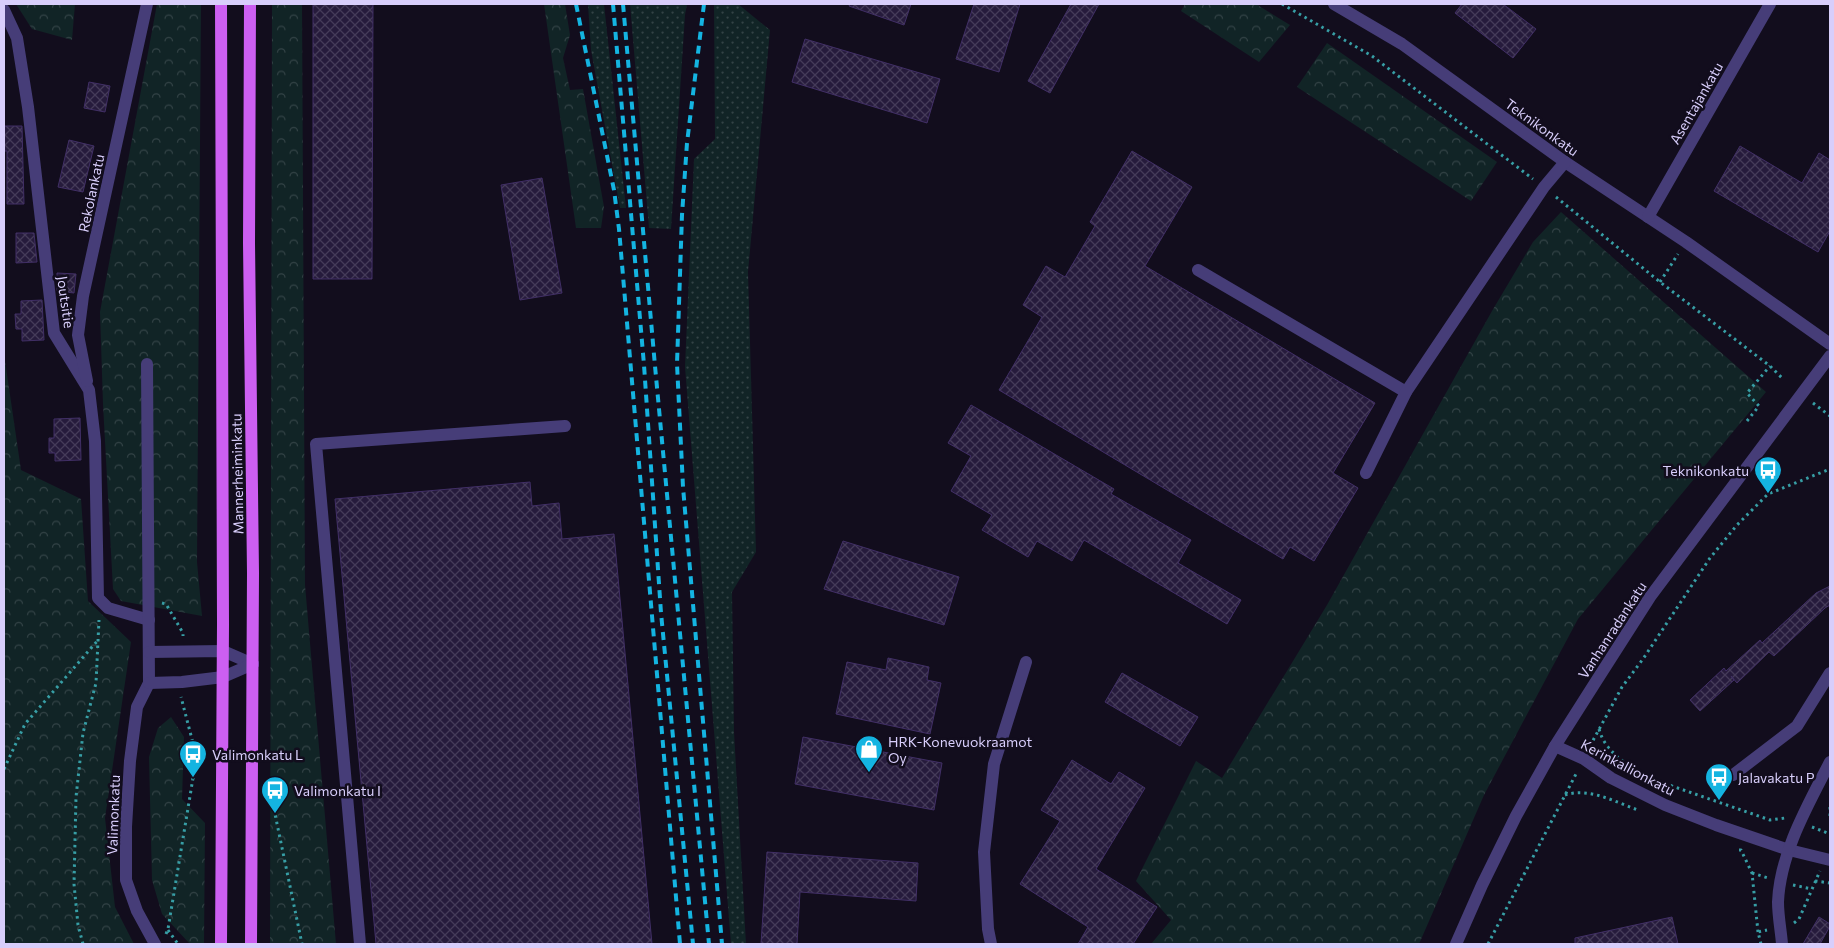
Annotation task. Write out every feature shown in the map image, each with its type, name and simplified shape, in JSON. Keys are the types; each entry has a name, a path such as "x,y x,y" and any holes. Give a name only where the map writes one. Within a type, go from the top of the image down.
{"main road":[{"name":"Mannerheiminkatu","path":"221,4 223,651 221,944"},
{"name":"Mannerheiminkatu","path":"250,4 249,243 253,664 251,944"}],"street":[{"name":"Rekolankatu","path":"89,390 78,335 83,296 147,4"},
{"name":"Teknikonkatu","path":"1334,4 1402,44 1565,162 1686,242 1830,344"},
{"name":"Asentajankatu","path":"1648,217 1770,4"},
{"name":"Joutsitie","path":"4,10 16,38 28,107 54,333 89,390 95,441 98,598"},
{"path":"1366,473 1406,392 1544,187 1565,162"},
{"path":"1198,270 1406,392"},
{"name":"Vanhanradankatu","path":"1456,944 1516,816 1555,746 1650,597 1830,356"},
{"name":"Valimonkatu","path":"147,364 149,684 137,707 130,762 126,827 126,880 137,911 160,940"},
{"path":"360,944 316,444 564,426"},
{"path":"98,598 108,608 149,620"},
{"path":"149,652 182,650 223,651 253,664"},
{"path":"991,944 988,929 984,852 994,764 1026,662"},
{"path":"149,684 223,677 253,664"},
{"path":"1733,775 1797,726 1830,673"},
{"name":"Kerinkallionkatu","path":"1555,746 1584,758 1611,778 1665,805 1716,825 1790,850 1828,860"},
{"path":"1782,944 1778,903 1781,881 1799,824 1830,762"}],"path":[{"path":"1660,282 1686,242"},
{"path":"1747,421 1759,406 1747,393 1770,366"},
{"path":"1811,402 1830,416"},
{"path":"1488,944 1622,687 1643,659 1710,558 1737,525 1768,494 1830,469"},
{"path":"82,944 74,884 76,797 83,734 96,683 99,638 98,598"},
{"path":"149,600 166,604 183,633 182,650"},
{"path":"4,769 25,724 99,638"},
{"path":"160,940 168,929 193,778 194,747 180,693 182,682"},
{"path":"1599,729 1602,741 1610,751 1639,774 1770,820 1784,818 1830,834"},
{"path":"1565,795 1576,791 1588,792 1640,811"},
{"path":"273,796 302,944"},
{"path":"1830,807 1830,819"},
{"path":"1733,847 1741,850 1752,873 1761,944"},
{"path":"1758,932 1792,925 1799,919 1816,881 1828,860"},
{"path":"1816,881 1830,883"},
{"path":"168,929 178,944"}],"green space":[{"path":"16,4 75,4 72,40 32,29"},
{"path":"157,4 201,4 197,562 202,616 121,601 113,589 100,312"},
{"path":"272,4 302,4 305,585 336,944 270,944"},
{"path":"544,4 565,4 570,35 563,58 570,90 583,89 604,207 601,228 576,228"},
{"path":"588,4 604,4 626,208 620,208 591,50"},
{"path":"630,4 687,4 671,229 649,228"},
{"path":"714,4 738,4 770,30 748,272 756,552 732,592 734,732 746,944 731,944 685,367 694,159 715,139"},
{"path":"1185,4 1256,4 1290,25 1259,62 1181,11"},
{"path":"1327,43 1497,162 1471,201 1297,87"},
{"path":"1561,212 1766,392 1578,619 1484,795 1419,944 1151,944 1171,920 1136,881 1196,761 1222,778 1327,605 1492,311 1533,242"},
{"path":"4,354 21,470 81,499 88,601 131,642 105,818 115,907 134,944 4,944"},
{"path":"171,717 184,737 182,799 205,823 204,944 190,944 162,914 152,880 149,757 158,728"}],"building":[{"path":"313,4 373,4 372,279 313,279"},
{"path":"850,4 911,4 904,25 849,6"},
{"path":"974,4 1020,4 999,72 956,59"},
{"path":"1071,4 1099,4 1050,93 1028,81"},
{"path":"1462,4 1503,4 1536,29 1513,58 1455,13"},
{"path":"805,39 940,79 927,123 792,82"},
{"path":"89,82 110,86 105,112 84,108"},
{"path":"4,126 22,126 24,204 7,204 7,151 4,151"},
{"path":"69,140 94,146 83,192 58,187"},
{"path":"1740,146 1802,183 1819,153 1830,160 1830,231 1818,252 1714,191"},
{"path":"1132,151 1192,187 1145,266 1375,403 1333,473 1358,488 1314,561 1290,547 1283,559 999,390 1042,317 1023,305 1046,266 1065,277 1095,226 1090,222"},
{"path":"542,178 562,293 520,300 501,185"},
{"path":"16,233 34,233 37,262 16,263"},
{"path":"57,273 76,274 74,293 57,291"},
{"path":"42,300 44,340 22,341 22,329 16,329 15,314 21,314 21,301"},
{"path":"971,405 1114,489 1111,494 1191,540 1178,563 1241,600 1227,624 1084,540 1072,561 1037,541 1028,557 982,530 992,515 951,491 971,456 948,443"},
{"path":"80,418 81,460 55,461 55,453 49,453 49,438 54,438 54,419"},
{"path":"530,482 532,506 559,503 562,539 614,534 652,944 376,944 335,499"},
{"path":"843,541 959,577 944,625 824,589"},
{"path":"1830,586 1830,605 1774,656 1769,652 1737,683 1731,676 1734,680 1700,711 1690,700 1724,668 1726,671 1760,640 1762,643 1816,593"},
{"path":"888,658 929,667 927,680 941,683 930,734 836,714 847,662 886,670"},
{"path":"1122,673 1198,717 1180,746 1105,702"},
{"name":"HRK-Konevuokraamot Oy","path":"803,737 942,763 934,810 795,784"},
{"path":"1072,760 1111,784 1119,772 1145,788 1096,869 1157,907 1133,944 1078,944 1088,927 1020,884 1060,821 1041,810"},
{"path":"767,852 918,863 916,901 800,892 797,944 761,944"},
{"path":"1672,917 1678,944 1575,944 1575,938"},
{"path":"1819,917 1830,924 1820,944 1803,944"}],"railway":[{"path":"576,4 614,190 619,229 680,944"},
{"path":"613,4 644,365 661,613 693,944"},
{"path":"623,4 709,944"},
{"path":"704,4 687,143 682,215 677,364 683,487 722,944"}],"place":[{"name":"Teknikonkatu","path":"1768,494"},
{"name":"HRK-Konevuokraamot Oy","path":"869,773"},
{"name":"Valimonkatu L","path":"193,778"},
{"name":"Jalavakatu P","path":"1719,801"},
{"name":"Valimonkatu I","path":"275,814"}]}
